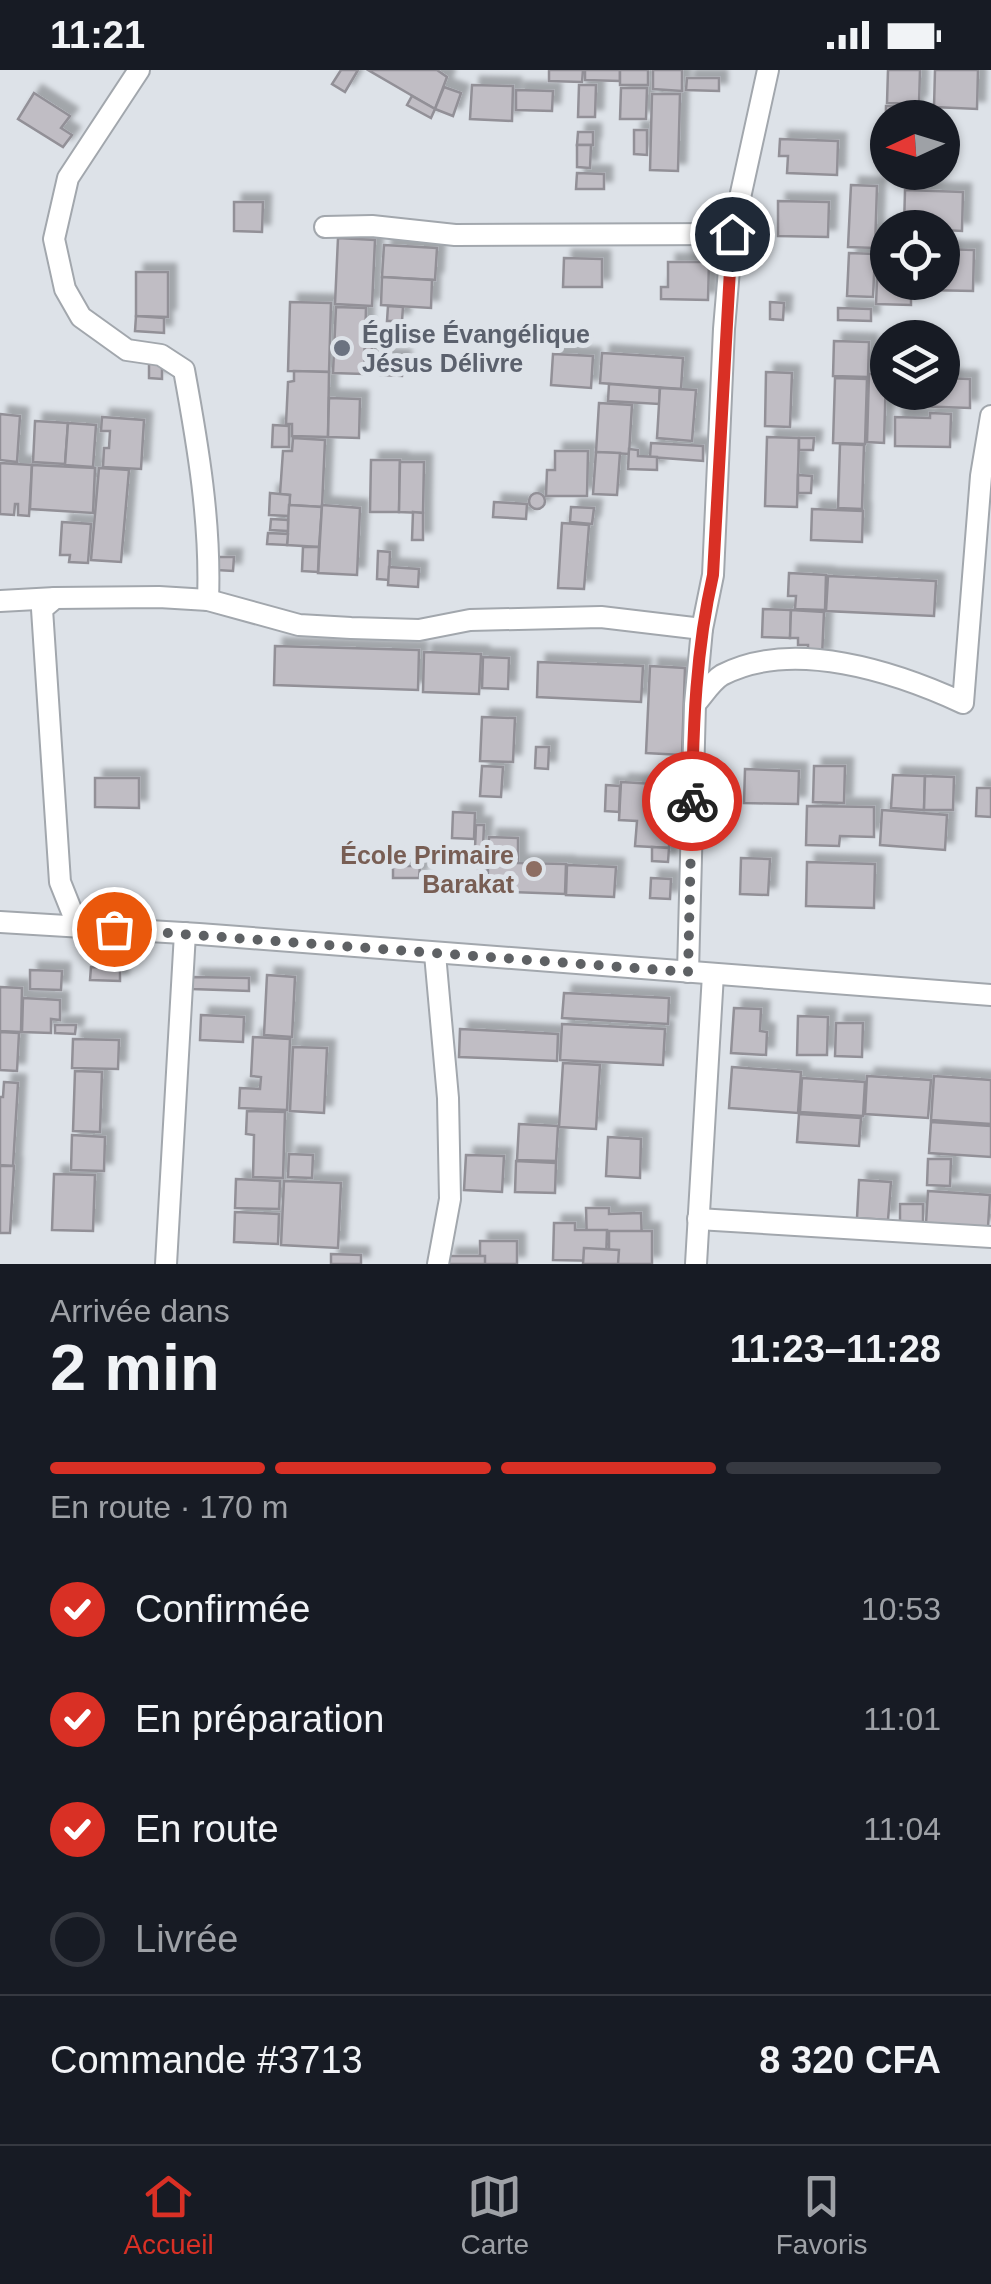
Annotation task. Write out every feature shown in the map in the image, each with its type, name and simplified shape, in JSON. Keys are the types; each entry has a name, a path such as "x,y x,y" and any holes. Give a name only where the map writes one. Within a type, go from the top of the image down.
{"street":[{"path":"138,70 68,178 54,239 65,289 82,318 127,350 161,355 184,370 202,482 210,569 208,600"},
{"path":"688,972 695,704 702,629 713,575 732,234 768,70"},
{"path":"324,228 372,226 454,235 732,234"},
{"path":"695,704 718,676 753,663 788,661 846,661 926,685 963,702 982,476 991,416"},
{"path":"0,601 159,597 208,600 299,625 351,628 419,630 470,620 601,616 702,629"},
{"path":"55,598 42,609 53,814 60,882 78,927"},
{"path":"0,922 991,995"},
{"path":"166,1264 185,933"},
{"path":"435,954 448,1098 450,1199 438,1264"},
{"path":"696,1264 714,974"},
{"path":"698,1219 991,1237"}],"building":[{"path":"341,70 358,70 345,92 332,84"},
{"path":"368,70 437,70 447,77 435,109"},
{"path":"549,70 583,70 582,82 549,81"},
{"path":"585,70 620,70 620,81 585,80"},
{"path":"620,70 648,70 648,85 620,85"},
{"path":"653,70 682,70 682,91 653,89"},
{"path":"888,70 920,70 919,100 887,100"},
{"path":"935,70 978,70 977,109 960,108 960,100 934,100"},
{"path":"687,78 719,78 719,91 686,90"},
{"path":"472,85 513,86 512,121 470,119"},
{"path":"579,85 596,85 595,117 578,117"},
{"path":"444,87 461,93 453,116 435,109"},
{"path":"621,88 647,88 646,119 620,119"},
{"path":"516,90 553,91 552,111 516,110"},
{"path":"34,93 70,116 61,128 72,135 63,147 18,119"},
{"path":"652,94 680,94 678,171 650,170"},
{"path":"412,96 435,109 431,118 407,105"},
{"path":"634,130 647,130 647,155 634,154"},
{"path":"578,132 593,132 593,145 577,145"},
{"path":"780,139 838,141 837,175 787,173 788,156 779,156"},
{"path":"577,145 591,145 590,168 577,167"},
{"path":"577,173 604,174 604,189 576,189"},
{"path":"851,185 870,186 870,190 877,190 876,210 870,210 870,248 848,247"},
{"path":"905,190 963,192 962,231 960,210 904,210"},
{"path":"778,201 829,202 828,237 778,236"},
{"path":"234,202 263,202 262,232 234,231"},
{"path":"338,238 375,240 372,306 335,304"},
{"path":"384,245 437,248 435,280 382,277"},
{"path":"960,250 974,250 973,291 960,291"},
{"path":"849,253 870,254 870,297 847,296"},
{"path":"564,258 602,259 602,287 563,287"},
{"path":"668,262 709,262 708,300 661,299 661,287 668,287"},
{"path":"136,272 168,272 168,317 136,316"},
{"path":"382,277 432,280 431,308 381,305"},
{"path":"876,300 911,300 911,305 876,304"},
{"path":"290,302 331,303 329,372 288,371"},
{"path":"770,302 784,303 783,320 770,319"},
{"path":"388,306 403,307 402,321 387,321"},
{"path":"336,307 366,308 364,374 333,373"},
{"path":"838,308 871,309 870,321 838,320"},
{"path":"136,316 164,318 164,333 135,331"},
{"path":"834,341 869,342 868,377 833,376"},
{"path":"365,346 372,347 370,374 364,374"},
{"path":"602,353 683,358 681,389 600,383"},
{"path":"553,354 593,356 591,388 551,385"},
{"path":"382,357 403,358 402,376 381,375"},
{"path":"149,363 162,364 162,379 149,378"},
{"path":"294,371 329,372 328,437 292,436 292,424 286,424 288,382 294,381"},
{"path":"766,372 792,373 790,427 765,426"},
{"path":"870,374 870,410 885,410 884,443 867,442"},
{"path":"835,378 867,379 865,444 833,443"},
{"path":"960,379 970,379 970,408 960,408"},
{"path":"609,384 660,388 659,404 608,401"},
{"path":"660,388 696,390 692,441 657,438"},
{"path":"329,398 360,399 359,438 328,437"},
{"path":"599,403 632,405 629,454 596,452"},
{"path":"930,413 951,414 950,447 895,446 895,417 930,418"},
{"path":"0,414 20,416 17,462 0,460"},
{"path":"102,417 144,420 141,469 103,467 110,431 101,431"},
{"path":"35,421 68,423 65,464 33,462"},
{"path":"68,423 96,425 93,467 65,465"},
{"path":"273,425 289,426 289,447 272,447"},
{"path":"767,437 799,438 797,507 765,506"},
{"path":"293,438 325,440 322,507 289,505 290,495 280,494 283,451 292,451"},
{"path":"799,438 814,438 813,450 799,450"},
{"path":"651,443 703,446 703,461 650,457"},
{"path":"840,444 864,445 862,509 838,508"},
{"path":"629,449 638,450 638,456 657,457 657,470 628,469"},
{"path":"555,451 588,451 587,496 546,496 547,470 555,470"},
{"path":"596,452 620,453 617,495 593,494"},
{"path":"371,460 400,460 399,512 370,512"},
{"path":"400,462 424,462 423,513 399,512"},
{"path":"0,463 32,465 29,516 18,515 18,504 14,515 0,514"},
{"path":"32,465 95,468 93,513 30,509"},
{"path":"99,468 129,470 121,562 91,560"},
{"path":"798,475 812,476 811,493 798,493"},
{"path":"270,493 290,495 289,516 269,515"},
{"path":"537,493 545,501 537,509 529,501"},
{"path":"494,502 527,504 526,519 493,517"},
{"path":"289,505 322,507 319,547 287,545"},
{"path":"322,505 360,508 357,575 318,573"},
{"path":"571,507 594,508 592,524 570,522"},
{"path":"812,509 863,511 862,542 811,540"},
{"path":"413,512 423,513 423,540 412,540"},
{"path":"271,519 288,520 288,531 270,530"},
{"path":"62,522 91,524 88,563 69,562 70,555 60,555"},
{"path":"562,523 589,525 584,589 558,588"},
{"path":"268,533 288,534 287,545 267,544"},
{"path":"303,547 319,547 318,572 302,571"},
{"path":"378,551 390,552 389,580 377,579"},
{"path":"218,557 234,557 233,571 217,570"},
{"path":"389,567 419,569 418,587 388,585"},
{"path":"789,573 826,575 825,610 795,609 796,596 788,596"},
{"path":"828,576 936,581 934,616 826,611"},
{"path":"763,609 791,610 790,638 762,637"},
{"path":"791,610 824,612 822,657 808,656 808,645 798,645 798,638 790,638"},
{"path":"275,646 419,650 418,690 274,685"},
{"path":"424,652 481,654 479,694 423,692"},
{"path":"483,657 509,658 508,689 482,688"},
{"path":"538,662 643,666 641,702 537,697"},
{"path":"650,666 685,668 682,755 646,753"},
{"path":"482,717 515,718 513,762 480,761"},
{"path":"536,747 549,747 548,769 535,768"},
{"path":"482,766 503,767 501,797 480,796"},
{"path":"814,766 845,766 844,803 813,802"},
{"path":"745,769 799,771 798,804 744,803"},
{"path":"893,775 925,776 924,810 891,808"},
{"path":"925,776 954,777 953,810 924,810"},
{"path":"95,778 139,778 139,808 95,807"},
{"path":"621,782 672,785 669,848 635,846 637,821 619,820"},
{"path":"606,785 620,786 619,812 605,811"},
{"path":"977,788 991,788 991,817 976,816"},
{"path":"807,806 874,807 874,837 840,836 839,846 806,845"},
{"path":"882,810 947,815 945,850 880,845"},
{"path":"453,812 475,813 474,839 452,838"},
{"path":"476,825 484,825 483,848 475,848"},
{"path":"489,837 518,838 518,863 566,864 565,894 487,891"},
{"path":"652,847 669,848 668,862 652,861"},
{"path":"741,858 770,859 768,895 740,894"},
{"path":"807,862 875,864 874,908 806,906"},
{"path":"567,865 616,867 614,897 566,895"},
{"path":"393,866 420,866 419,878 393,878"},
{"path":"478,871 488,871 487,889 478,889"},
{"path":"651,878 671,879 670,899 650,898"},
{"path":"91,967 120,968 120,981 90,980"},
{"path":"30,970 62,971 61,990 30,989"},
{"path":"267,975 295,977 292,1037 264,1035"},
{"path":"192,977 249,978 249,991 192,989"},
{"path":"0,987 22,988 21,1032 0,1031"},
{"path":"564,993 669,998 668,1024 562,1018"},
{"path":"23,998 60,1000 60,1020 51,1019 51,1033 22,1032"},
{"path":"734,1008 761,1009 760,1031 767,1032 766,1055 731,1053"},
{"path":"201,1015 244,1017 243,1042 200,1040"},
{"path":"798,1016 828,1017 827,1055 797,1055"},
{"path":"836,1023 863,1023 862,1057 835,1056"},
{"path":"562,1024 665,1029 663,1065 560,1060"},
{"path":"55,1025 76,1025 75,1034 55,1033"},
{"path":"460,1029 558,1034 557,1061 459,1057"},
{"path":"0,1032 19,1033 17,1071 0,1070"},
{"path":"253,1037 290,1039 287,1110 239,1108 240,1088 260,1089 261,1077 251,1076"},
{"path":"73,1039 119,1040 118,1069 72,1068"},
{"path":"293,1047 327,1048 324,1113 290,1111"},
{"path":"563,1063 600,1065 596,1129 559,1127"},
{"path":"732,1067 801,1072 798,1113 729,1108"},
{"path":"75,1071 102,1072 100,1132 73,1131"},
{"path":"867,1076 931,1080 928,1118 865,1114"},
{"path":"934,1076 991,1080 991,1124 931,1120"},
{"path":"802,1078 865,1082 863,1116 800,1112"},
{"path":"4,1082 18,1083 13,1166 0,1165 0,1097"},
{"path":"247,1111 285,1112 283,1178 253,1177 254,1135 246,1134"},
{"path":"799,1114 861,1118 859,1146 797,1142"},
{"path":"931,1122 991,1126 991,1157 929,1153"},
{"path":"519,1124 558,1126 556,1161 517,1160"},
{"path":"72,1135 105,1137 104,1171 71,1170"},
{"path":"608,1137 641,1139 640,1178 606,1176"},
{"path":"289,1154 313,1155 312,1178 288,1177"},
{"path":"466,1155 504,1156 502,1192 464,1190"},
{"path":"928,1159 951,1159 950,1186 927,1185"},
{"path":"516,1161 556,1163 555,1193 515,1192"},
{"path":"0,1166 14,1166 10,1233 0,1233"},
{"path":"54,1174 95,1175 93,1231 52,1230"},
{"path":"236,1179 280,1181 279,1209 235,1208"},
{"path":"859,1180 891,1182 888,1220 857,1218"},
{"path":"284,1181 341,1183 338,1248 281,1245"},
{"path":"928,1191 990,1195 988,1227 926,1223"},
{"path":"900,1204 923,1204 923,1222 900,1222"},
{"path":"586,1208 609,1208 609,1214 641,1213 642,1243 587,1245"},
{"path":"235,1212 279,1214 278,1244 234,1242"},
{"path":"554,1223 575,1223 575,1230 607,1230 606,1261 553,1260"},
{"path":"609,1231 652,1231 652,1264 615,1264 614,1251 609,1251"},
{"path":"480,1241 517,1241 517,1264 484,1264"},
{"path":"584,1248 619,1250 618,1264 583,1264"},
{"path":"331,1254 361,1255 361,1264 331,1264"},
{"path":"448,1256 485,1256 485,1264 448,1264"}],"way so far":[{"path":"114,929 688,972 692,801"}],"place":[{"name":"Église Évangélique Jésus Délivre","path":"342,348"},
{"name":"École Primaire Barakat","path":"534,869"}],"route":[{"path":"692,801 695,704 702,629 713,575 732,234"}]}
